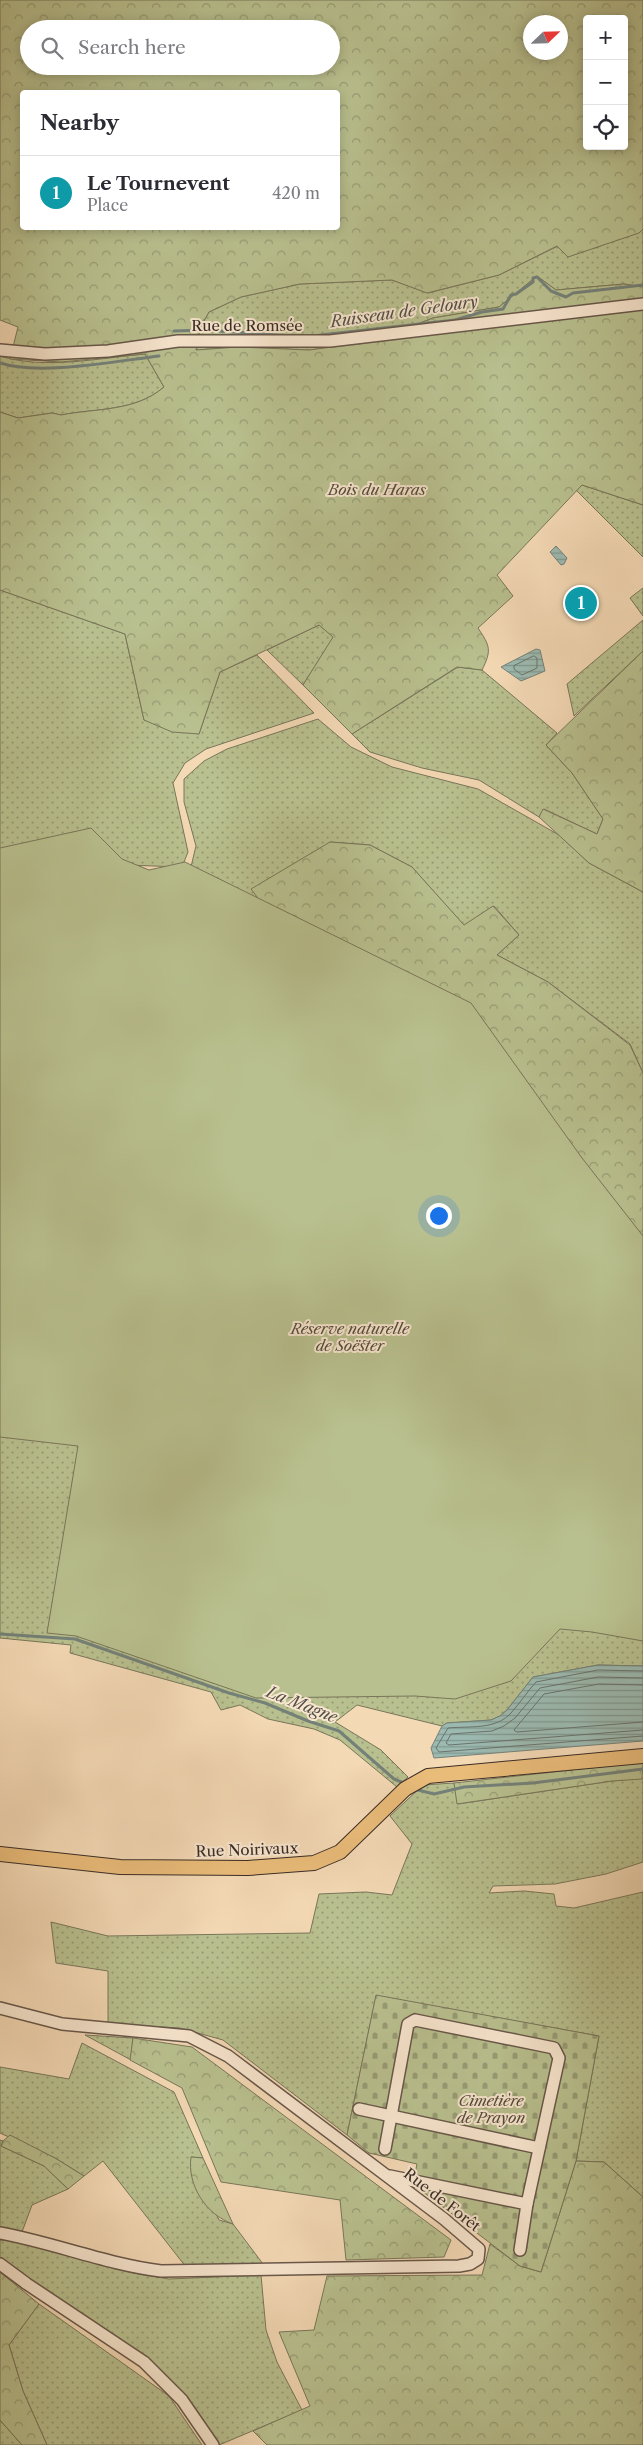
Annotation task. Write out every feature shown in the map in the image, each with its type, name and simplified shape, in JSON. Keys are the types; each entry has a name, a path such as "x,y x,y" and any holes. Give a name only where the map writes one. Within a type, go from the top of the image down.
{"main road":[{"name":"Rue Noirivaux","path":"0,1854 120,1867 248,1868 314,1863 340,1852 410,1785 428,1776 643,1756"}],"street":[{"name":"Rue de Romsée","path":"0,350 45,354 108,351 178,341 330,340 643,304"},
{"name":"Rue de Forêt","path":"0,2008 62,2024 189,2036 228,2056 466,2235 479,2248 478,2259 470,2264 459,2266 161,2271 136,2268 27,2238 0,2233"},
{"path":"385,2149 408,2024 415,2020 554,2048 559,2058 527,2204 520,2250"},
{"path":"359,2109 539,2148"},
{"path":"386,2175 527,2204"},
{"path":"0,2264 144,2362 182,2400 213,2445"}],"green space":[{"name":"Bois du Haras","path":"0,0 643,0 643,229 639,233 568,257 557,246 499,275 427,293 392,280 300,284 241,297 209,312 200,328 196,350 238,347 309,350 371,342 433,318 499,307 537,276 556,290 624,284 643,287 643,505 582,485 497,575 513,596 478,628 488,648 487,658 482,670 457,667 352,734 303,685 333,637 319,625 220,672 199,734 172,732 144,720 125,634 0,590 0,412 18,418 115,408 141,401 164,387 145,354 61,362 10,359 18,327 0,320"},
{"path":"643,229 643,287 624,284 556,290 537,276 499,307 433,318 371,342 309,350 238,347 196,350 200,328 209,312 241,297 300,284 392,280 428,293 499,275 558,246 595,248"},
{"path":"145,354 164,387 141,401 115,408 61,415 52,413 18,418 0,412 0,356 17,360 54,363"},
{"path":"582,485 643,505 643,557 576,490"},
{"path":"643,588 643,616 630,598"},
{"name":"Réserve naturelle de Soëster","path":"0,590 125,634 144,720 199,734 220,672 257,655 314,713 206,749 185,763 173,783 188,852 182,867 69,863 189,875 196,846 184,802 184,779 204,761 227,749 318,719 351,747 392,767 478,789 559,835 589,863 643,892 643,1073 630,1044 548,982 497,955 519,935 494,906 464,926 412,867 370,845 330,842 286,935 643,1564 643,1666 598,1665 533,1677 507,1710 491,1720 447,1723 442,1726 357,1705 335,1722 381,1750 408,1777 397,1787 340,1740 314,1729 268,1719 240,1705 221,1710 211,1692 70,1653 71,1645 0,1638"},
{"path":"643,620 643,651 574,716 567,684"},
{"path":"319,625 334,637 303,685 267,650"},
{"path":"643,651 643,892 589,863 539,817 543,809 597,834 603,819 572,773 546,745"},
{"path":"458,667 482,670 557,733 546,745 572,773 603,819 597,834 544,809 539,817 479,780 422,768 370,752 352,734"},
{"name":"Réserve naturelle de Soëster","path":"91,828 122,859 149,870 185,862 471,1003 582,1158 643,1236 643,1641 592,1632 560,1629 511,1681 455,1699 415,1696 256,1698 76,1636 47,1633 78,1446 0,1437 0,848"},
{"path":"330,842 370,845 412,867 464,925 493,906 519,935 497,955 548,982 630,1045 643,1073 643,1564 286,935 251,889"},
{"path":"643,1762 642,1779 612,1781 457,1804 454,1783"},
{"path":"643,1778 643,1862 606,1874 555,1884 493,1886 489,1893 524,1891 554,1894 556,1906 574,1908 643,1892 643,2197 604,2162 576,2161 599,2036 376,1996 347,2135 223,2040 180,2028 108,2024 108,1971 56,1963 51,1922 108,1936 310,1933 319,1894 366,1892 392,1895 412,1844 390,1816 423,1785 454,1783 458,1804"},
{"name":"Cimetière de Prayon","path":"376,1995 599,2036 576,2161 541,2272 520,2266 413,2184 417,2164 369,2153 347,2135"},
{"path":"85,2035 133,2038 131,2060"},
{"path":"133,2038 192,2047 451,2240 444,2257 346,2260 340,2200 221,2182 182,2088 130,2060"},
{"path":"82,2043 174,2092 203,2158 191,2157 219,2220 233,2224 263,2264 186,2267 103,2161 84,2176 55,2158 0,2133 0,2067 69,2079"},
{"path":"10,2135 55,2158 84,2176 68,2189 44,2166 1,2146 3,2141"},
{"path":"0,2140 3,2141 1,2146 44,2166 68,2189 32,2205 22,2232 0,2227"},
{"path":"191,2157 203,2158 233,2224 214,2214 200,2198 192,2178"},
{"path":"576,2161 604,2162 643,2197 643,2445 267,2445 253,2431 310,2406 279,2332 314,2330 327,2276 482,2275 490,2244 520,2266 541,2272"},
{"path":"0,2240 17,2241 129,2272 169,2279 261,2275 266,2330 277,2362 302,2410 219,2445 190,2401 150,2363 0,2260"},
{"path":"0,2272 39,2304 9,2345 23,2391 47,2445 22,2445 0,2420"},
{"path":"39,2304 169,2396 202,2445 47,2445 23,2391 9,2345"},
{"path":"0,2420 22,2445 0,2445"}],"water":[{"path":"556,546 567,558 564,564 561,565 550,552"},
{"path":"536,649 540,650 545,671 521,681 501,667"},
{"path":"598,1665 643,1666 643,1741 434,1758 431,1748 442,1726 447,1723 491,1720 507,1710 533,1677"}],"waterway":[{"name":"Ruisseau de Geloury","path":"312,336 455,320 482,312 503,309 511,295 516,294 533,282 533,278 537,277 551,291 566,297 573,293 643,285"},
{"name":"Ruisseau de Geloury","path":"174,331 203,330 293,336"},
{"name":"Ruisseau de Geloury","path":"0,363 16,367 56,368 159,356"},
{"name":"La Magne","path":"0,1634 75,1639 229,1693 265,1703 308,1721 339,1731 394,1779 404,1783"},
{"name":"La Magne","path":"414,1789 434,1794 464,1787 533,1783 643,1769"}],"place":[{"name":"Le Tournevent","path":"581,603"}]}
